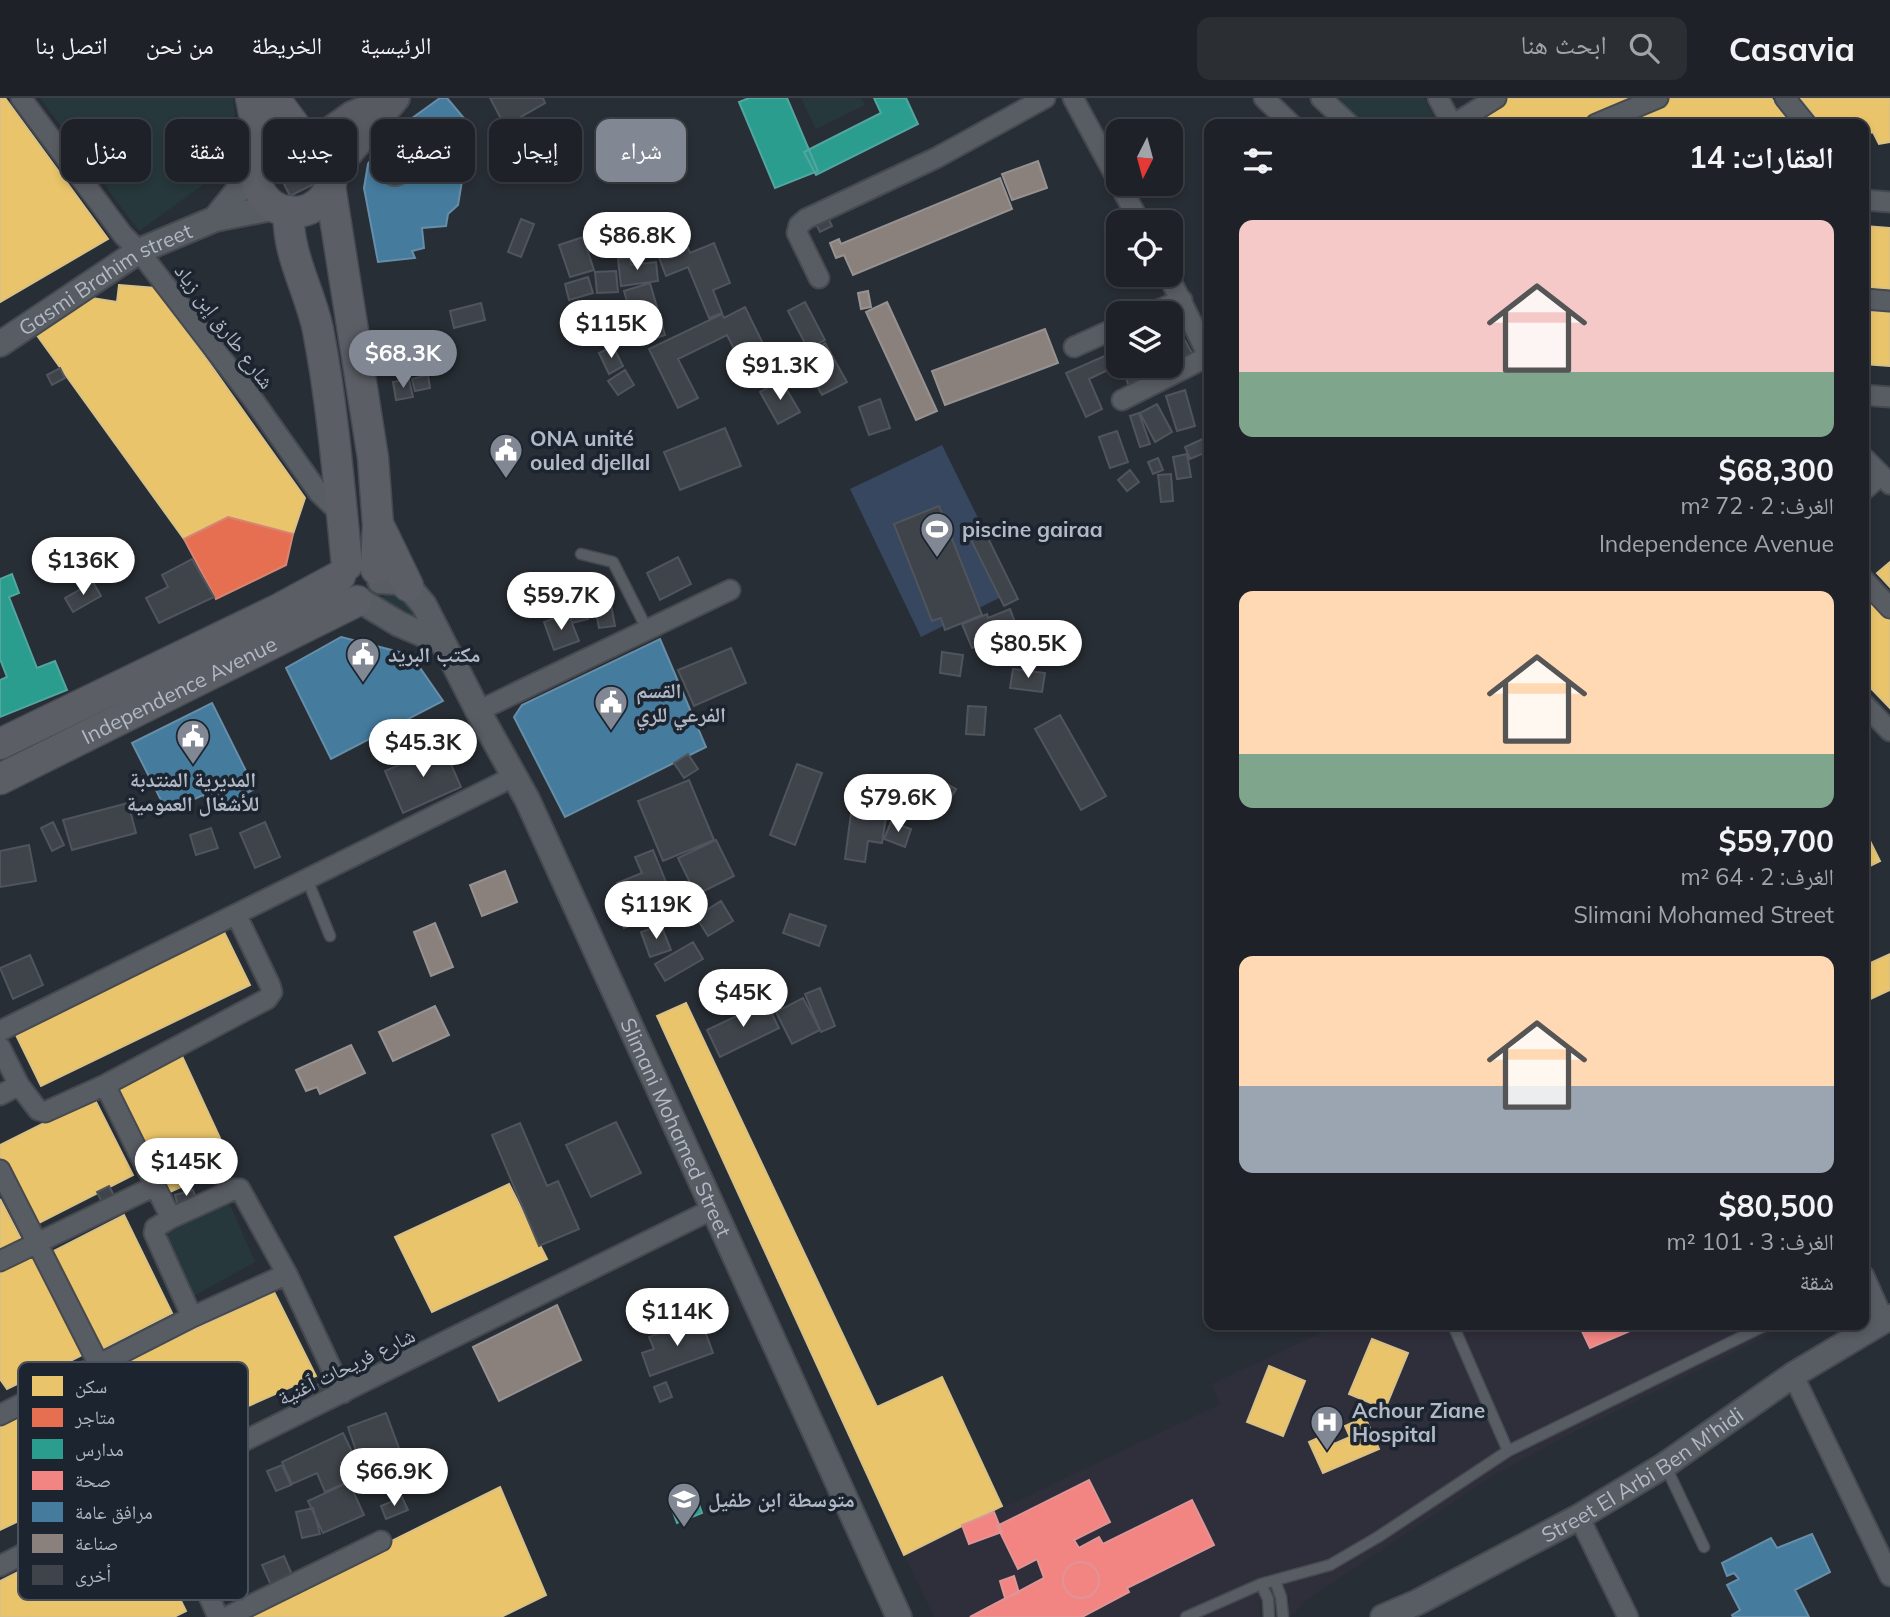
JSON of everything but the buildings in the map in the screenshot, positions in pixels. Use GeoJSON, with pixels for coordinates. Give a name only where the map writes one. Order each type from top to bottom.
{"type":"FeatureCollection","features":[{"type":"Feature","properties":{"kind":"main road"},"geometry":{"type":"LineString","coordinates":[[251,98],[259,160],[256,179],[267,200],[283,209],[309,208],[318,203],[332,189],[394,98]]}},
{"type":"Feature","properties":{"kind":"main road"},"geometry":{"type":"LineString","coordinates":[[274,98],[292,119]]}},
{"type":"Feature","properties":{"kind":"main road"},"geometry":{"type":"LineString","coordinates":[[345,119],[394,98]]}},
{"type":"Feature","properties":{"kind":"main road"},"geometry":{"type":"LineString","coordinates":[[259,160],[263,156]]}},
{"type":"Feature","properties":{"kind":"main road"},"geometry":{"type":"LineString","coordinates":[[331,182],[373,458],[378,525],[367,583]]}},
{"type":"Feature","properties":{"kind":"main road"},"geometry":{"type":"LineString","coordinates":[[283,209],[315,315],[328,386],[342,514],[367,583]]}},
{"type":"Feature","properties":{"kind":"main road"},"geometry":{"type":"LineString","coordinates":[[281,608],[295,596],[319,566],[342,514]]}},
{"type":"Feature","properties":{"kind":"main road","name":"Independence Avenue"},"geometry":{"type":"LineString","coordinates":[[0,744],[281,608],[367,583]]}},
{"type":"Feature","properties":{"kind":"main road","name":"Independence Avenue"},"geometry":{"type":"LineString","coordinates":[[0,779],[367,583]]}},
{"type":"Feature","properties":{"kind":"street","name":"شارع طارق إبن زياد"},"geometry":{"type":"LineString","coordinates":[[21,98],[122,235],[139,251],[252,398],[319,493],[342,514]]}},
{"type":"Feature","properties":{"kind":"street"},"geometry":{"type":"LineString","coordinates":[[819,278],[797,233],[799,225],[806,219],[936,158],[1045,98]]}},
{"type":"Feature","properties":{"kind":"street"},"geometry":{"type":"LineString","coordinates":[[1073,98],[1106,159]]}},
{"type":"Feature","properties":{"kind":"street"},"geometry":{"type":"LineString","coordinates":[[1264,98],[1286,119]]}},
{"type":"Feature","properties":{"kind":"street"},"geometry":{"type":"LineString","coordinates":[[1321,98],[1344,119]]}},
{"type":"Feature","properties":{"kind":"street"},"geometry":{"type":"LineString","coordinates":[[1438,98],[1450,119]]}},
{"type":"Feature","properties":{"kind":"street"},"geometry":{"type":"LineString","coordinates":[[1461,119],[1496,98]]}},
{"type":"Feature","properties":{"kind":"street"},"geometry":{"type":"LineString","coordinates":[[1608,119],[1658,98]]}},
{"type":"Feature","properties":{"kind":"street"},"geometry":{"type":"LineString","coordinates":[[1785,98],[1802,119]]}},
{"type":"Feature","properties":{"kind":"street"},"geometry":{"type":"LineString","coordinates":[[215,219],[259,160]]}},
{"type":"Feature","properties":{"kind":"street"},"geometry":{"type":"LineString","coordinates":[[1869,200],[1890,202]]}},
{"type":"Feature","properties":{"kind":"street","name":"Gasmi Brahim street"},"geometry":{"type":"LineString","coordinates":[[0,345],[139,251],[215,219],[283,209]]}},
{"type":"Feature","properties":{"kind":"street"},"geometry":{"type":"LineString","coordinates":[[1175,287],[1204,346]]}},
{"type":"Feature","properties":{"kind":"street"},"geometry":{"type":"LineString","coordinates":[[1869,299],[1890,301]]}},
{"type":"Feature","properties":{"kind":"street"},"geometry":{"type":"LineString","coordinates":[[1074,347],[1106,332]]}},
{"type":"Feature","properties":{"kind":"street"},"geometry":{"type":"LineString","coordinates":[[1122,400],[1204,359]]}},
{"type":"Feature","properties":{"kind":"street"},"geometry":{"type":"LineString","coordinates":[[1869,395],[1890,397]]}},
{"type":"Feature","properties":{"kind":"street"},"geometry":{"type":"LineString","coordinates":[[1869,463],[1885,479],[1869,487]]}},
{"type":"Feature","properties":{"kind":"street"},"geometry":{"type":"LineString","coordinates":[[367,583],[399,624],[441,642]]}},
{"type":"Feature","properties":{"kind":"street","name":"Slimani Mohamed Street"},"geometry":{"type":"LineString","coordinates":[[367,583],[424,606],[515,776],[899,1617]]}},
{"type":"Feature","properties":{"kind":"street"},"geometry":{"type":"LineString","coordinates":[[1869,585],[1890,608]]}},
{"type":"Feature","properties":{"kind":"street"},"geometry":{"type":"LineString","coordinates":[[478,711],[730,590]]}},
{"type":"Feature","properties":{"kind":"street"},"geometry":{"type":"LineString","coordinates":[[1869,709],[1890,731]]}},
{"type":"Feature","properties":{"kind":"street"},"geometry":{"type":"LineString","coordinates":[[0,1031],[515,776]]}},
{"type":"Feature","properties":{"kind":"street"},"geometry":{"type":"LineString","coordinates":[[0,1047],[19,1085],[37,1111],[45,1112],[105,1085],[267,999],[271,992],[270,985],[236,914]]}},
{"type":"Feature","properties":{"kind":"street"},"geometry":{"type":"LineString","coordinates":[[0,1095],[19,1085]]}},
{"type":"Feature","properties":{"kind":"street"},"geometry":{"type":"LineString","coordinates":[[105,1085],[171,1217]]}},
{"type":"Feature","properties":{"kind":"street"},"geometry":{"type":"LineString","coordinates":[[0,1170],[97,1362]]}},
{"type":"Feature","properties":{"kind":"street"},"geometry":{"type":"LineString","coordinates":[[0,1261],[155,1186]]}},
{"type":"Feature","properties":{"kind":"street"},"geometry":{"type":"LineString","coordinates":[[192,1317],[154,1233],[155,1228],[171,1217],[240,1189],[287,1274],[343,1393]]}},
{"type":"Feature","properties":{"kind":"street","name":"شارع فريحات ٱغنية"},"geometry":{"type":"LineString","coordinates":[[248,1439],[713,1209]]}},
{"type":"Feature","properties":{"kind":"street"},"geometry":{"type":"LineString","coordinates":[[107,1362],[192,1317],[287,1274]]}},
{"type":"Feature","properties":{"kind":"street"},"geometry":{"type":"LineString","coordinates":[[1869,1285],[1887,1319]]}},
{"type":"Feature","properties":{"kind":"street","name":"Street El Arbi Ben M'hidi"},"geometry":{"type":"LineString","coordinates":[[1869,1330],[1887,1319]]}},
{"type":"Feature","properties":{"kind":"street","name":"Street El Arbi Ben M'hidi"},"geometry":{"type":"LineString","coordinates":[[1383,1617],[1421,1610],[1579,1517],[1665,1465],[1793,1375],[1869,1330]]}},
{"type":"Feature","properties":{"kind":"street"},"geometry":{"type":"LineString","coordinates":[[1793,1375],[1890,1576]]}},
{"type":"Feature","properties":{"kind":"street"},"geometry":{"type":"LineString","coordinates":[[0,1415],[18,1406]]}},
{"type":"Feature","properties":{"kind":"street"},"geometry":{"type":"LineString","coordinates":[[1579,1517],[1628,1617]]}},
{"type":"Feature","properties":{"kind":"street"},"geometry":{"type":"LineString","coordinates":[[227,1617],[381,1541]]}},
{"type":"Feature","properties":{"kind":"street","name":"شارع فريحات ٱغنية"},"geometry":{"type":"LineString","coordinates":[[0,1566],[18,1557]]}},
{"type":"Feature","properties":{"kind":"street"},"geometry":{"type":"LineString","coordinates":[[211,1600],[218,1617]]}},
{"type":"Feature","properties":{"kind":"lane"},"geometry":{"type":"LineString","coordinates":[[581,554],[614,562],[648,629]]}},
{"type":"Feature","properties":{"kind":"lane"},"geometry":{"type":"LineString","coordinates":[[307,878],[330,936]]}},
{"type":"Feature","properties":{"kind":"lane"},"geometry":{"type":"LineString","coordinates":[[1456,1330],[1508,1451]]}},
{"type":"Feature","properties":{"kind":"lane"},"geometry":{"type":"LineString","coordinates":[[1186,1617],[1261,1584],[1330,1565],[1378,1537],[1508,1451],[1756,1330]]}},
{"type":"Feature","properties":{"kind":"lane"},"geometry":{"type":"LineString","coordinates":[[1665,1465],[1704,1547]]}},
{"type":"Feature","properties":{"kind":"lane"},"geometry":{"type":"LineString","coordinates":[[1275,1581],[1283,1617]]}},
{"type":"Feature","properties":{"kind":"lane"},"geometry":{"type":"LineString","coordinates":[[1261,1584],[1268,1598],[1269,1617]]}},
{"type":"Feature","properties":{"kind":"shaded area"},"geometry":{"type":"Polygon","coordinates":[[[40,98],[233,98],[235,115],[234,119],[165,119],[165,182],[207,182],[139,231],[103,182],[151,182],[151,119],[61,119],[61,126],[40,98]]]}},
{"type":"Feature","properties":{"kind":"shaded area"},"geometry":{"type":"Polygon","coordinates":[[[801,98],[861,98],[865,105],[816,129],[801,98]]]}},
{"type":"Feature","properties":{"kind":"shaded area"},"geometry":{"type":"Polygon","coordinates":[[[1334,98],[1424,98],[1435,119],[1356,119],[1346,113],[1334,98]]]}},
{"type":"Feature","properties":{"kind":"shaded area"},"geometry":{"type":"Polygon","coordinates":[[[397,585],[424,623],[379,600],[397,585]]]}},
{"type":"Feature","properties":{"kind":"shaded area"},"geometry":{"type":"Polygon","coordinates":[[[227,1198],[255,1262],[190,1298],[162,1230],[227,1198]]]}},
{"type":"Feature","properties":{"kind":"shaded area","name":"Achour Ziane Hospital"},"geometry":{"type":"Polygon","coordinates":[[[1327,1330],[1778,1330],[1494,1475],[1305,1601],[1294,1614],[1287,1617],[1285,1615],[1290,1597],[1259,1601],[1261,1617],[934,1617],[904,1555],[1220,1404],[1211,1384],[1327,1330]]]}},
{"type":"Feature","properties":{"kind":"water","name":"piscine gairaa"},"geometry":{"type":"Polygon","coordinates":[[[942,445],[980,522],[973,525],[1007,594],[921,637],[850,489],[942,445]]]}},
{"type":"Feature","properties":{"kind":"place","name":"ONA unité ouled djellal"},"geometry":{"type":"Point","coordinates":[506,480]}},
{"type":"Feature","properties":{"kind":"place","name":"piscine gairaa"},"geometry":{"type":"Point","coordinates":[937,559]}},
{"type":"Feature","properties":{"kind":"place","name":"مكتب البريد"},"geometry":{"type":"Point","coordinates":[363,684]}},
{"type":"Feature","properties":{"kind":"place","name":"القسم الفرعي للري"},"geometry":{"type":"Point","coordinates":[611,732]}},
{"type":"Feature","properties":{"kind":"place","name":"المديرية المنتدبة للأشغال العمومية"},"geometry":{"type":"Point","coordinates":[193,766]}},
{"type":"Feature","properties":{"kind":"place","name":"Achour Ziane Hospital"},"geometry":{"type":"Point","coordinates":[1327,1452]}},
{"type":"Feature","properties":{"kind":"place","name":"متوسطة ابن طفيل"},"geometry":{"type":"Point","coordinates":[684,1529]}}]}
